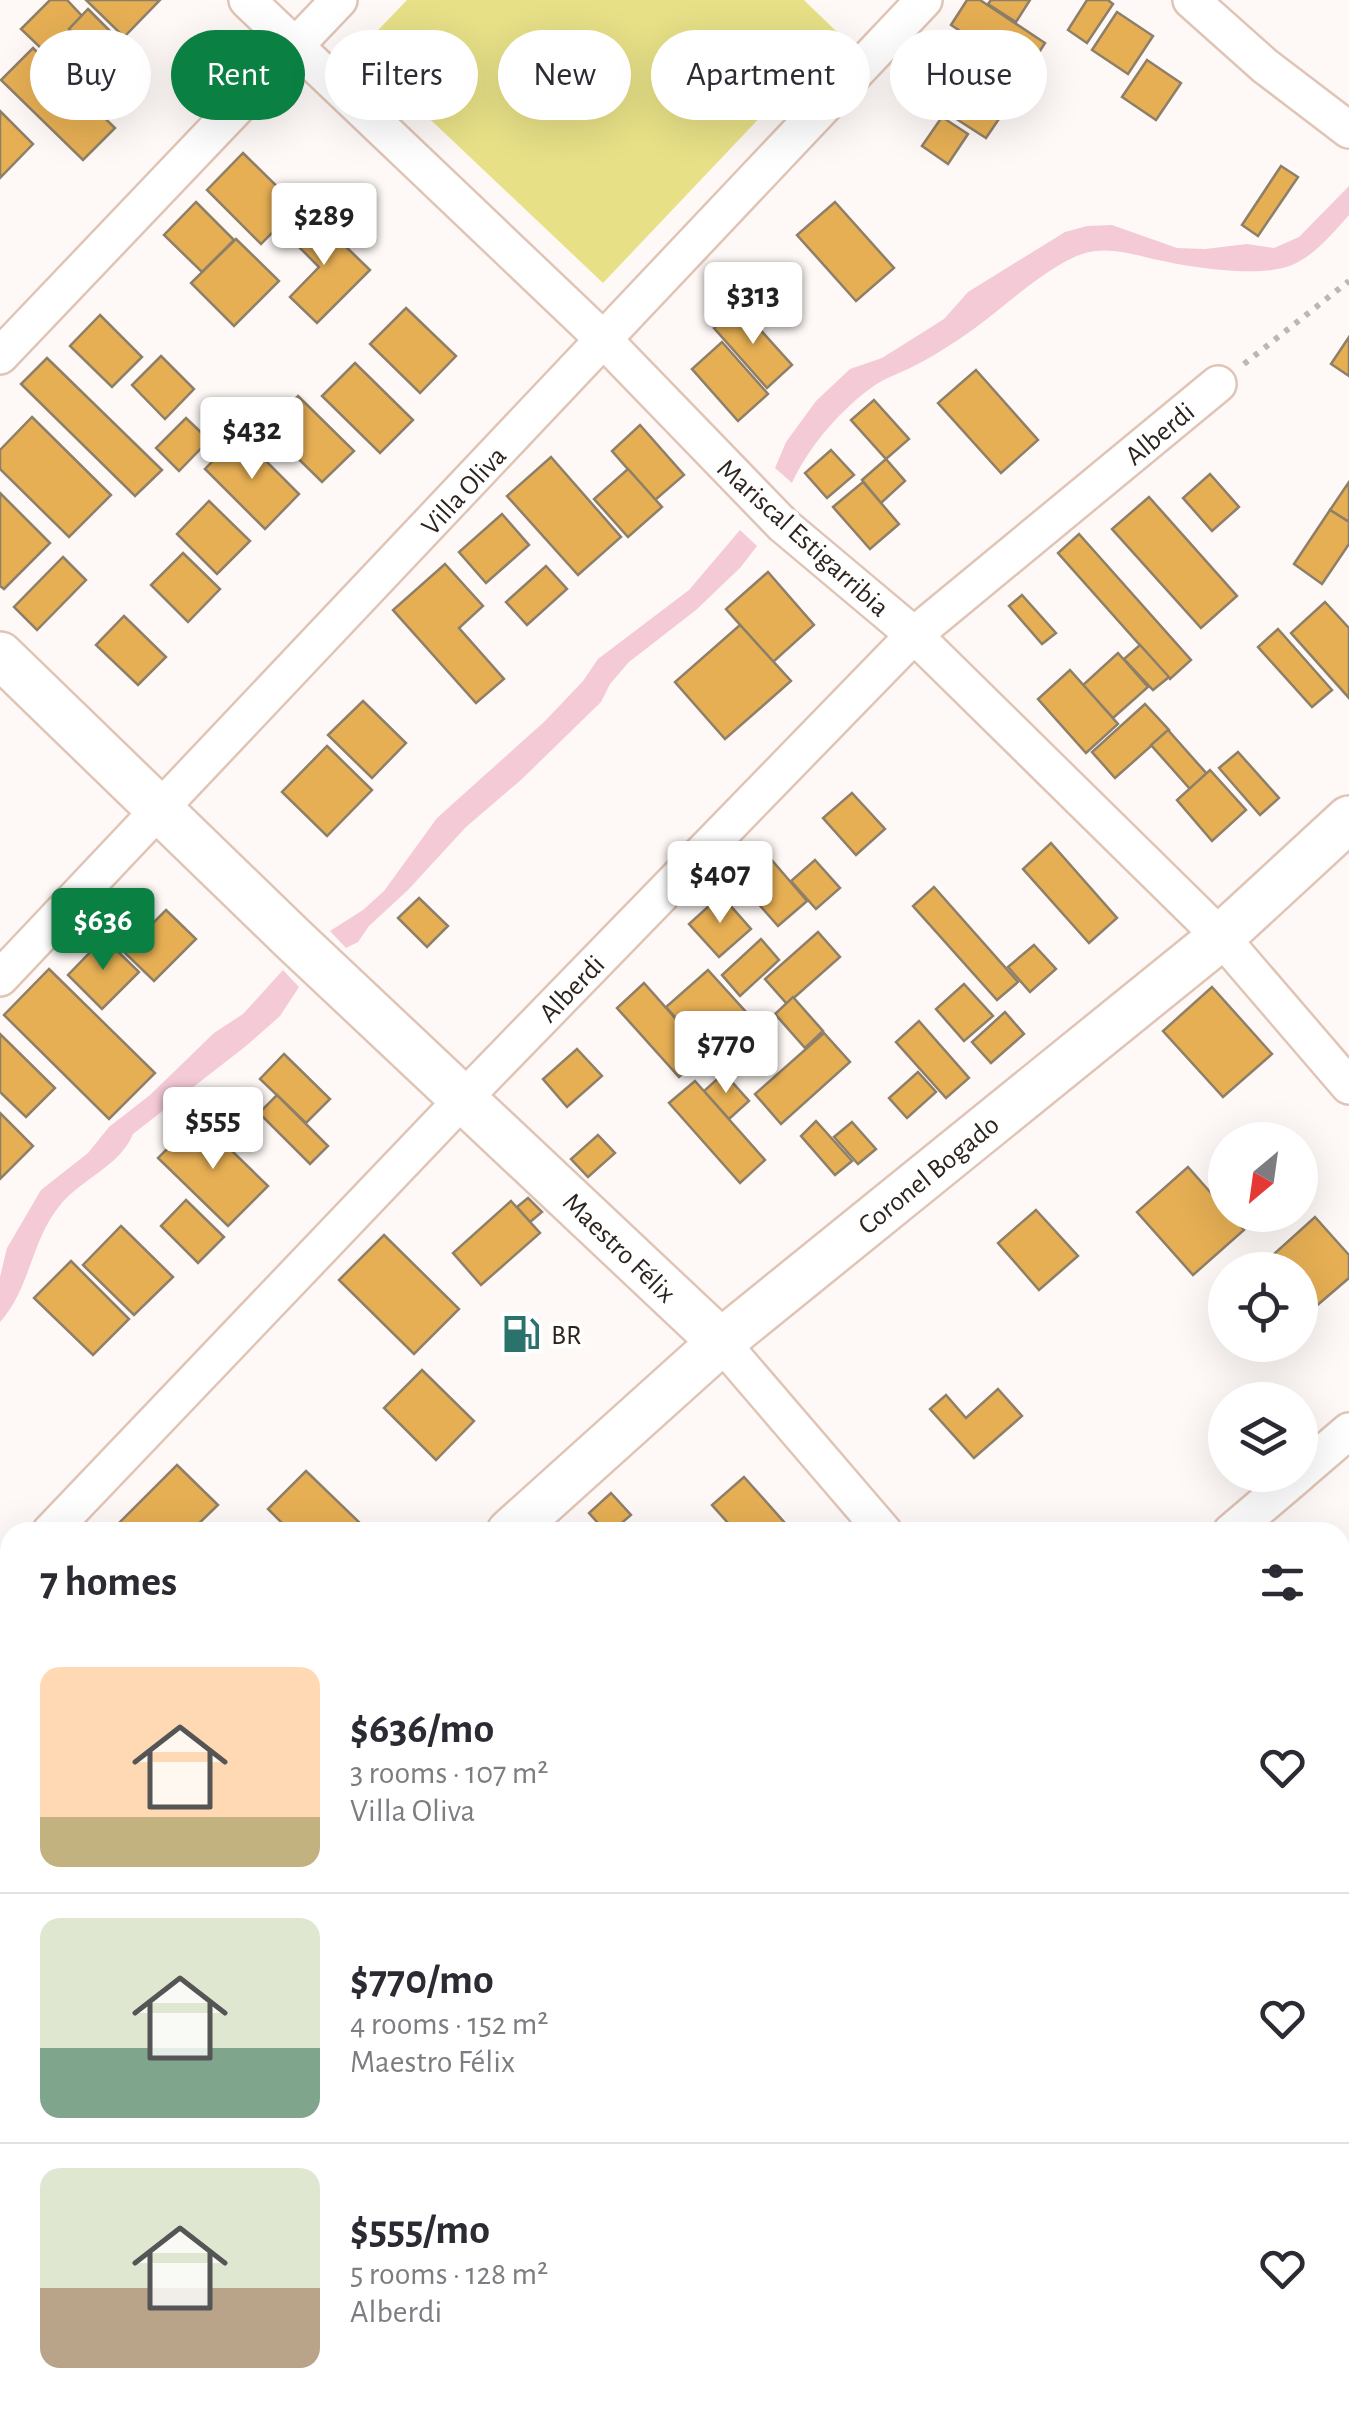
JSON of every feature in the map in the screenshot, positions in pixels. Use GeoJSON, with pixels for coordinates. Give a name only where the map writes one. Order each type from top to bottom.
{"type":"FeatureCollection","features":[{"type":"Feature","properties":{"kind":"street","name":"Mariscal Estigarribia"},"geometry":{"type":"LineString","coordinates":[[247,0],[280,30]]}},
{"type":"Feature","properties":{"kind":"street"},"geometry":{"type":"LineString","coordinates":[[305,35],[338,0]]}},
{"type":"Feature","properties":{"kind":"street","name":"Villa Oliva"},"geometry":{"type":"LineString","coordinates":[[0,978],[924,0]]}},
{"type":"Feature","properties":{"kind":"street"},"geometry":{"type":"LineString","coordinates":[[1190,0],[1265,66],[1349,130]]}},
{"type":"Feature","properties":{"kind":"street","name":"Mariscal Estigarribia"},"geometry":{"type":"LineString","coordinates":[[305,54],[604,340],[748,492],[914,635],[1220,938],[1349,1086]]}},
{"type":"Feature","properties":{"kind":"street"},"geometry":{"type":"LineString","coordinates":[[0,356],[225,120]]}},
{"type":"Feature","properties":{"kind":"street","name":"Alberdi"},"geometry":{"type":"LineString","coordinates":[[60,1522],[914,635],[1218,384]]}},
{"type":"Feature","properties":{"kind":"street"},"geometry":{"type":"LineString","coordinates":[[0,655],[161,811]]}},
{"type":"Feature","properties":{"kind":"street","name":"Maestro Félix"},"geometry":{"type":"LineString","coordinates":[[161,811],[720,1342],[875,1522]]}},
{"type":"Feature","properties":{"kind":"street","name":"Coronel Bogado"},"geometry":{"type":"LineString","coordinates":[[521,1522],[720,1342],[1220,938],[1349,820]]}},
{"type":"Feature","properties":{"kind":"street"},"geometry":{"type":"LineString","coordinates":[[1318,1458],[1349,1431]]}},
{"type":"Feature","properties":{"kind":"street"},"geometry":{"type":"LineString","coordinates":[[1243,1522],[1278,1492]]}},
{"type":"Feature","properties":{"kind":"path","name":"Alberdi"},"geometry":{"type":"LineString","coordinates":[[1218,384],[1349,281]]}},
{"type":"Feature","properties":{"kind":"shaded area"},"geometry":{"type":"Polygon","coordinates":[[[407,0],[804,0],[835,30],[651,30],[651,120],[757,120],[603,283],[431,120],[478,120],[478,30],[378,30],[407,0]]]}},
{"type":"Feature","properties":{"kind":"shaded area"},"geometry":{"type":"Polygon","coordinates":[[[1349,186],[1349,215],[1308,256],[1279,269],[1210,269],[1104,250],[1064,262],[949,346],[862,395],[817,442],[792,483],[775,468],[786,442],[816,401],[850,369],[882,358],[944,319],[968,292],[1065,232],[1112,225],[1177,248],[1247,244],[1274,248],[1299,237],[1349,186]]]}},
{"type":"Feature","properties":{"kind":"shaded area"},"geometry":{"type":"Polygon","coordinates":[[[740,530],[757,546],[740,568],[696,610],[629,662],[601,702],[466,827],[358,942],[346,948],[330,931],[384,891],[437,818],[545,721],[598,659],[689,590],[740,530]]]}},
{"type":"Feature","properties":{"kind":"shaded area"},"geometry":{"type":"Polygon","coordinates":[[[283,970],[299,987],[280,1016],[133,1134],[119,1155],[61,1204],[43,1232],[18,1294],[0,1322],[0,1277],[7,1248],[41,1190],[88,1153],[109,1127],[150,1095],[214,1033],[243,1014],[283,970]]]}},
{"type":"Feature","properties":{"kind":"building"},"geometry":{"type":"Polygon","coordinates":[[[50,0],[67,0],[83,17],[70,30],[30,30],[30,38],[21,29],[50,0]]]}},
{"type":"Feature","properties":{"kind":"building"},"geometry":{"type":"Polygon","coordinates":[[[86,0],[160,0],[131,30],[117,30],[86,0]]]}},
{"type":"Feature","properties":{"kind":"building"},"geometry":{"type":"Polygon","coordinates":[[[967,0],[980,0],[1025,30],[959,30],[951,25],[967,0]]]}},
{"type":"Feature","properties":{"kind":"building"},"geometry":{"type":"Polygon","coordinates":[[[991,0],[1030,0],[1016,22],[988,4],[991,0]]]}},
{"type":"Feature","properties":{"kind":"building"},"geometry":{"type":"Polygon","coordinates":[[[1087,0],[1108,0],[1113,4],[1087,43],[1068,30],[1087,0]]]}},
{"type":"Feature","properties":{"kind":"building"},"geometry":{"type":"Polygon","coordinates":[[[88,9],[109,30],[70,30],[88,9]]]}},
{"type":"Feature","properties":{"kind":"building"},"geometry":{"type":"Polygon","coordinates":[[[1117,12],[1153,36],[1128,74],[1092,50],[1117,12]]]}},
{"type":"Feature","properties":{"kind":"building"},"geometry":{"type":"Polygon","coordinates":[[[30,51],[30,108],[1,80],[30,51]]]}},
{"type":"Feature","properties":{"kind":"building"},"geometry":{"type":"Polygon","coordinates":[[[1147,60],[1181,83],[1156,120],[1122,97],[1147,60]]]}},
{"type":"Feature","properties":{"kind":"building"},"geometry":{"type":"Polygon","coordinates":[[[0,111],[33,144],[0,178],[0,111]]]}},
{"type":"Feature","properties":{"kind":"building"},"geometry":{"type":"Polygon","coordinates":[[[42,120],[107,120],[115,128],[83,160],[42,120]]]}},
{"type":"Feature","properties":{"kind":"building"},"geometry":{"type":"Polygon","coordinates":[[[940,120],[968,134],[948,164],[922,146],[940,120]]]}},
{"type":"Feature","properties":{"kind":"building"},"geometry":{"type":"Polygon","coordinates":[[[958,120],[998,120],[986,138],[958,120]]]}},
{"type":"Feature","properties":{"kind":"building"},"geometry":{"type":"Polygon","coordinates":[[[243,153],[298,207],[261,244],[207,190],[243,153]]]}},
{"type":"Feature","properties":{"kind":"building"},"geometry":{"type":"Polygon","coordinates":[[[1281,166],[1298,177],[1258,236],[1242,225],[1281,166]]]}},
{"type":"Feature","properties":{"kind":"building"},"geometry":{"type":"Polygon","coordinates":[[[196,202],[234,240],[202,272],[164,235],[196,202]]]}},
{"type":"Feature","properties":{"kind":"building"},"geometry":{"type":"Polygon","coordinates":[[[835,202],[894,268],[856,301],[797,235],[835,202]]]}},
{"type":"Feature","properties":{"kind":"building"},"geometry":{"type":"Polygon","coordinates":[[[309,211],[370,270],[317,323],[290,297],[319,267],[286,234],[309,211]]]}},
{"type":"Feature","properties":{"kind":"building"},"geometry":{"type":"Polygon","coordinates":[[[236,239],[279,281],[234,326],[191,283],[236,239]]]}},
{"type":"Feature","properties":{"kind":"building"},"geometry":{"type":"Polygon","coordinates":[[[739,306],[792,365],[767,388],[714,328],[739,306]]]}},
{"type":"Feature","properties":{"kind":"building"},"geometry":{"type":"Polygon","coordinates":[[[406,308],[456,356],[420,393],[370,344],[406,308]]]}},
{"type":"Feature","properties":{"kind":"building"},"geometry":{"type":"Polygon","coordinates":[[[100,315],[142,357],[112,387],[70,346],[100,315]]]}},
{"type":"Feature","properties":{"kind":"building"},"geometry":{"type":"Polygon","coordinates":[[[1349,337],[1349,376],[1331,364],[1349,337]]]}},
{"type":"Feature","properties":{"kind":"building"},"geometry":{"type":"Polygon","coordinates":[[[722,342],[768,394],[738,421],[692,369],[722,342]]]}},
{"type":"Feature","properties":{"kind":"building"},"geometry":{"type":"Polygon","coordinates":[[[161,356],[194,389],[165,419],[132,385],[161,356]]]}},
{"type":"Feature","properties":{"kind":"building"},"geometry":{"type":"Polygon","coordinates":[[[47,358],[162,470],[135,496],[21,384],[47,358]]]}},
{"type":"Feature","properties":{"kind":"building"},"geometry":{"type":"Polygon","coordinates":[[[355,363],[413,420],[380,453],[322,396],[355,363]]]}},
{"type":"Feature","properties":{"kind":"building"},"geometry":{"type":"Polygon","coordinates":[[[976,370],[1038,440],[1001,473],[938,403],[976,370]]]}},
{"type":"Feature","properties":{"kind":"building"},"geometry":{"type":"Polygon","coordinates":[[[298,396],[354,451],[322,482],[267,428],[298,396]]]}},
{"type":"Feature","properties":{"kind":"building"},"geometry":{"type":"Polygon","coordinates":[[[874,400],[909,439],[886,459],[851,420],[874,400]]]}},
{"type":"Feature","properties":{"kind":"building"},"geometry":{"type":"Polygon","coordinates":[[[32,417],[111,495],[69,537],[0,469],[0,450],[32,417]]]}},
{"type":"Feature","properties":{"kind":"building"},"geometry":{"type":"Polygon","coordinates":[[[186,418],[209,440],[179,471],[156,448],[186,418]]]}},
{"type":"Feature","properties":{"kind":"building"},"geometry":{"type":"Polygon","coordinates":[[[640,425],[684,475],[655,500],[612,451],[640,425]]]}},
{"type":"Feature","properties":{"kind":"building"},"geometry":{"type":"Polygon","coordinates":[[[239,434],[299,494],[265,529],[205,469],[239,434]]]}},
{"type":"Feature","properties":{"kind":"building"},"geometry":{"type":"Polygon","coordinates":[[[831,450],[854,475],[827,498],[805,473],[831,450]]]}},
{"type":"Feature","properties":{"kind":"building"},"geometry":{"type":"Polygon","coordinates":[[[551,457],[621,537],[578,575],[507,496],[551,457]]]}},
{"type":"Feature","properties":{"kind":"building"},"geometry":{"type":"Polygon","coordinates":[[[886,459],[905,481],[881,503],[862,480],[886,459]]]}},
{"type":"Feature","properties":{"kind":"building"},"geometry":{"type":"Polygon","coordinates":[[[628,469],[662,507],[628,537],[594,499],[628,469]]]}},
{"type":"Feature","properties":{"kind":"building"},"geometry":{"type":"Polygon","coordinates":[[[1210,474],[1239,507],[1212,531],[1183,498],[1210,474]]]}},
{"type":"Feature","properties":{"kind":"building"},"geometry":{"type":"Polygon","coordinates":[[[863,482],[899,524],[870,549],[833,507],[863,482]]]}},
{"type":"Feature","properties":{"kind":"building"},"geometry":{"type":"Polygon","coordinates":[[[1349,482],[1349,522],[1330,510],[1349,482]]]}},
{"type":"Feature","properties":{"kind":"building"},"geometry":{"type":"Polygon","coordinates":[[[0,493],[50,543],[4,589],[0,586],[0,493]]]}},
{"type":"Feature","properties":{"kind":"building"},"geometry":{"type":"Polygon","coordinates":[[[1149,497],[1237,596],[1201,628],[1112,529],[1149,497]]]}},
{"type":"Feature","properties":{"kind":"building"},"geometry":{"type":"Polygon","coordinates":[[[209,501],[250,541],[217,574],[177,534],[209,501]]]}},
{"type":"Feature","properties":{"kind":"building"},"geometry":{"type":"Polygon","coordinates":[[[1330,510],[1349,522],[1349,544],[1322,584],[1294,564],[1330,510]]]}},
{"type":"Feature","properties":{"kind":"building"},"geometry":{"type":"Polygon","coordinates":[[[502,514],[529,545],[486,583],[459,552],[502,514]]]}},
{"type":"Feature","properties":{"kind":"building"},"geometry":{"type":"Polygon","coordinates":[[[1079,534],[1191,660],[1170,679],[1058,553],[1079,534]]]}},
{"type":"Feature","properties":{"kind":"building"},"geometry":{"type":"Polygon","coordinates":[[[183,553],[220,589],[188,622],[151,585],[183,553]]]}},
{"type":"Feature","properties":{"kind":"building"},"geometry":{"type":"Polygon","coordinates":[[[63,557],[86,580],[37,630],[14,607],[63,557]]]}},
{"type":"Feature","properties":{"kind":"building"},"geometry":{"type":"Polygon","coordinates":[[[445,564],[483,606],[459,628],[504,679],[476,703],[393,610],[445,564]]]}},
{"type":"Feature","properties":{"kind":"building"},"geometry":{"type":"Polygon","coordinates":[[[546,566],[567,589],[527,625],[506,602],[546,566]]]}},
{"type":"Feature","properties":{"kind":"building"},"geometry":{"type":"Polygon","coordinates":[[[768,572],[814,625],[773,662],[726,609],[768,572]]]}},
{"type":"Feature","properties":{"kind":"building"},"geometry":{"type":"Polygon","coordinates":[[[1022,595],[1056,633],[1042,644],[1009,606],[1022,595]]]}},
{"type":"Feature","properties":{"kind":"building"},"geometry":{"type":"Polygon","coordinates":[[[1325,602],[1349,628],[1349,698],[1291,633],[1325,602]]]}},
{"type":"Feature","properties":{"kind":"building"},"geometry":{"type":"Polygon","coordinates":[[[124,616],[166,657],[138,685],[96,645],[124,616]]]}},
{"type":"Feature","properties":{"kind":"building"},"geometry":{"type":"Polygon","coordinates":[[[740,625],[791,681],[725,739],[675,682],[740,625]]]}},
{"type":"Feature","properties":{"kind":"building"},"geometry":{"type":"Polygon","coordinates":[[[1278,629],[1332,690],[1312,707],[1258,647],[1278,629]]]}},
{"type":"Feature","properties":{"kind":"building"},"geometry":{"type":"Polygon","coordinates":[[[1140,645],[1169,677],[1153,690],[1124,659],[1140,645]]]}},
{"type":"Feature","properties":{"kind":"building"},"geometry":{"type":"Polygon","coordinates":[[[1118,653],[1148,687],[1113,718],[1083,685],[1118,653]]]}},
{"type":"Feature","properties":{"kind":"building"},"geometry":{"type":"Polygon","coordinates":[[[1070,670],[1118,724],[1086,753],[1038,699],[1070,670]]]}},
{"type":"Feature","properties":{"kind":"building"},"geometry":{"type":"Polygon","coordinates":[[[363,701],[406,743],[372,778],[328,735],[363,701]]]}},
{"type":"Feature","properties":{"kind":"building"},"geometry":{"type":"Polygon","coordinates":[[[1145,704],[1169,730],[1115,778],[1092,752],[1145,704]]]}},
{"type":"Feature","properties":{"kind":"building"},"geometry":{"type":"Polygon","coordinates":[[[1168,730],[1207,774],[1190,789],[1151,745],[1168,730]]]}},
{"type":"Feature","properties":{"kind":"building"},"geometry":{"type":"Polygon","coordinates":[[[327,746],[372,790],[327,836],[282,792],[327,746]]]}},
{"type":"Feature","properties":{"kind":"building"},"geometry":{"type":"Polygon","coordinates":[[[1238,752],[1279,798],[1260,815],[1219,768],[1238,752]]]}},
{"type":"Feature","properties":{"kind":"building"},"geometry":{"type":"Polygon","coordinates":[[[1210,770],[1246,810],[1212,841],[1177,800],[1210,770]]]}},
{"type":"Feature","properties":{"kind":"building"},"geometry":{"type":"Polygon","coordinates":[[[852,793],[885,829],[856,855],[823,818],[852,793]]]}},
{"type":"Feature","properties":{"kind":"building"},"geometry":{"type":"Polygon","coordinates":[[[1051,843],[1117,918],[1089,943],[1023,869],[1051,843]]]}},
{"type":"Feature","properties":{"kind":"building"},"geometry":{"type":"Polygon","coordinates":[[[770,858],[807,901],[778,926],[741,884],[770,858]]]}},
{"type":"Feature","properties":{"kind":"building"},"geometry":{"type":"Polygon","coordinates":[[[815,860],[840,888],[816,909],[791,881],[815,860]]]}},
{"type":"Feature","properties":{"kind":"building"},"geometry":{"type":"Polygon","coordinates":[[[934,887],[1018,982],[997,1000],[913,906],[934,887]]]}},
{"type":"Feature","properties":{"kind":"building"},"geometry":{"type":"Polygon","coordinates":[[[721,895],[751,929],[719,957],[689,924],[721,895]]]}},
{"type":"Feature","properties":{"kind":"building"},"geometry":{"type":"Polygon","coordinates":[[[419,898],[448,926],[427,947],[398,918],[419,898]]]}},
{"type":"Feature","properties":{"kind":"building"},"geometry":{"type":"Polygon","coordinates":[[[166,910],[196,939],[154,981],[124,952],[166,910]]]}},
{"type":"Feature","properties":{"kind":"building"},"geometry":{"type":"Polygon","coordinates":[[[818,932],[840,957],[787,1004],[765,979],[818,932]]]}},
{"type":"Feature","properties":{"kind":"building"},"geometry":{"type":"Polygon","coordinates":[[[104,938],[139,972],[102,1009],[68,975],[104,938]]]}},
{"type":"Feature","properties":{"kind":"building"},"geometry":{"type":"Polygon","coordinates":[[[761,939],[779,960],[740,996],[722,975],[761,939]]]}},
{"type":"Feature","properties":{"kind":"building"},"geometry":{"type":"Polygon","coordinates":[[[1034,945],[1056,969],[1030,992],[1008,967],[1034,945]]]}},
{"type":"Feature","properties":{"kind":"building"},"geometry":{"type":"Polygon","coordinates":[[[49,969],[155,1073],[109,1119],[4,1015],[49,969]]]}},
{"type":"Feature","properties":{"kind":"building"},"geometry":{"type":"Polygon","coordinates":[[[708,970],[757,1024],[714,1061],[666,1007],[708,970]]]}},
{"type":"Feature","properties":{"kind":"building"},"geometry":{"type":"Polygon","coordinates":[[[644,983],[706,1053],[679,1077],[617,1008],[644,983]]]}},
{"type":"Feature","properties":{"kind":"building"},"geometry":{"type":"Polygon","coordinates":[[[964,984],[993,1016],[964,1041],[936,1009],[964,984]]]}},
{"type":"Feature","properties":{"kind":"building"},"geometry":{"type":"Polygon","coordinates":[[[1212,987],[1272,1054],[1223,1097],[1163,1031],[1212,987]]]}},
{"type":"Feature","properties":{"kind":"building"},"geometry":{"type":"Polygon","coordinates":[[[793,997],[823,1031],[805,1048],[775,1014],[793,997]]]}},
{"type":"Feature","properties":{"kind":"building"},"geometry":{"type":"Polygon","coordinates":[[[1005,1012],[1024,1034],[991,1063],[972,1042],[1005,1012]]]}},
{"type":"Feature","properties":{"kind":"building"},"geometry":{"type":"Polygon","coordinates":[[[919,1021],[969,1078],[946,1098],[896,1042],[919,1021]]]}},
{"type":"Feature","properties":{"kind":"building"},"geometry":{"type":"Polygon","coordinates":[[[824,1033],[850,1062],[781,1124],[755,1094],[824,1033]]]}},
{"type":"Feature","properties":{"kind":"building"},"geometry":{"type":"Polygon","coordinates":[[[0,1034],[55,1088],[26,1117],[0,1092],[0,1034]]]}},
{"type":"Feature","properties":{"kind":"building"},"geometry":{"type":"Polygon","coordinates":[[[577,1049],[602,1076],[567,1107],[543,1079],[577,1049]]]}},
{"type":"Feature","properties":{"kind":"building"},"geometry":{"type":"Polygon","coordinates":[[[284,1054],[330,1099],[306,1123],[260,1079],[284,1054]]]}},
{"type":"Feature","properties":{"kind":"building"},"geometry":{"type":"Polygon","coordinates":[[[918,1072],[936,1092],[907,1118],[889,1098],[918,1072]]]}},
{"type":"Feature","properties":{"kind":"building"},"geometry":{"type":"Polygon","coordinates":[[[724,1073],[749,1101],[729,1119],[704,1091],[724,1073]]]}},
{"type":"Feature","properties":{"kind":"building"},"geometry":{"type":"Polygon","coordinates":[[[695,1081],[765,1160],[740,1183],[669,1103],[695,1081]]]}},
{"type":"Feature","properties":{"kind":"building"},"geometry":{"type":"Polygon","coordinates":[[[277,1095],[328,1146],[310,1164],[259,1113],[277,1095]]]}},
{"type":"Feature","properties":{"kind":"building"},"geometry":{"type":"Polygon","coordinates":[[[0,1113],[33,1146],[0,1179],[0,1113]]]}},
{"type":"Feature","properties":{"kind":"building"},"geometry":{"type":"Polygon","coordinates":[[[198,1118],[268,1186],[228,1226],[158,1158],[198,1118]]]}},
{"type":"Feature","properties":{"kind":"building"},"geometry":{"type":"Polygon","coordinates":[[[816,1121],[852,1161],[835,1175],[801,1136],[816,1121]]]}},
{"type":"Feature","properties":{"kind":"building"},"geometry":{"type":"Polygon","coordinates":[[[852,1122],[876,1149],[858,1164],[834,1137],[852,1122]]]}},
{"type":"Feature","properties":{"kind":"building"},"geometry":{"type":"Polygon","coordinates":[[[598,1135],[615,1153],[588,1177],[571,1159],[598,1135]]]}},
{"type":"Feature","properties":{"kind":"building"},"geometry":{"type":"Polygon","coordinates":[[[1188,1167],[1208,1190],[1208,1232],[1242,1232],[1219,1252],[1208,1252],[1208,1262],[1193,1275],[1137,1212],[1188,1167]]]}},
{"type":"Feature","properties":{"kind":"building"},"geometry":{"type":"Polygon","coordinates":[[[528,1198],[542,1212],[530,1222],[517,1207],[528,1198]]]}},
{"type":"Feature","properties":{"kind":"building"},"geometry":{"type":"Polygon","coordinates":[[[186,1200],[224,1237],[198,1263],[161,1226],[186,1200]]]}},
{"type":"Feature","properties":{"kind":"building"},"geometry":{"type":"Polygon","coordinates":[[[511,1201],[540,1233],[481,1285],[453,1253],[511,1201]]]}},
{"type":"Feature","properties":{"kind":"building"},"geometry":{"type":"Polygon","coordinates":[[[1036,1210],[1078,1256],[1039,1290],[998,1243],[1036,1210]]]}},
{"type":"Feature","properties":{"kind":"building"},"geometry":{"type":"Polygon","coordinates":[[[1318,1220],[1349,1255],[1349,1278],[1318,1305],[1318,1252],[1276,1252],[1298,1232],[1318,1232],[1318,1220]]]}},
{"type":"Feature","properties":{"kind":"building"},"geometry":{"type":"Polygon","coordinates":[[[121,1226],[173,1277],[134,1315],[83,1265],[121,1226]]]}},
{"type":"Feature","properties":{"kind":"building"},"geometry":{"type":"Polygon","coordinates":[[[384,1235],[459,1309],[414,1354],[339,1280],[384,1235]]]}},
{"type":"Feature","properties":{"kind":"building"},"geometry":{"type":"Polygon","coordinates":[[[71,1261],[129,1319],[93,1355],[34,1298],[71,1261]]]}},
{"type":"Feature","properties":{"kind":"building"},"geometry":{"type":"Polygon","coordinates":[[[422,1370],[474,1421],[436,1460],[384,1408],[422,1370]]]}},
{"type":"Feature","properties":{"kind":"building"},"geometry":{"type":"Polygon","coordinates":[[[998,1389],[1022,1416],[974,1458],[930,1409],[946,1395],[966,1418],[998,1389]]]}},
{"type":"Feature","properties":{"kind":"building"},"geometry":{"type":"Polygon","coordinates":[[[177,1465],[218,1505],[200,1522],[120,1522],[177,1465]]]}},
{"type":"Feature","properties":{"kind":"building"},"geometry":{"type":"Polygon","coordinates":[[[306,1471],[359,1522],[281,1522],[268,1509],[306,1471]]]}},
{"type":"Feature","properties":{"kind":"building"},"geometry":{"type":"Polygon","coordinates":[[[744,1477],[784,1522],[727,1522],[712,1505],[744,1477]]]}},
{"type":"Feature","properties":{"kind":"building"},"geometry":{"type":"Polygon","coordinates":[[[611,1493],[631,1515],[623,1522],[597,1522],[589,1513],[611,1493]]]}},
{"type":"Feature","properties":{"kind":"place","name":"BR"},"geometry":{"type":"Point","coordinates":[521,1334]}}]}
